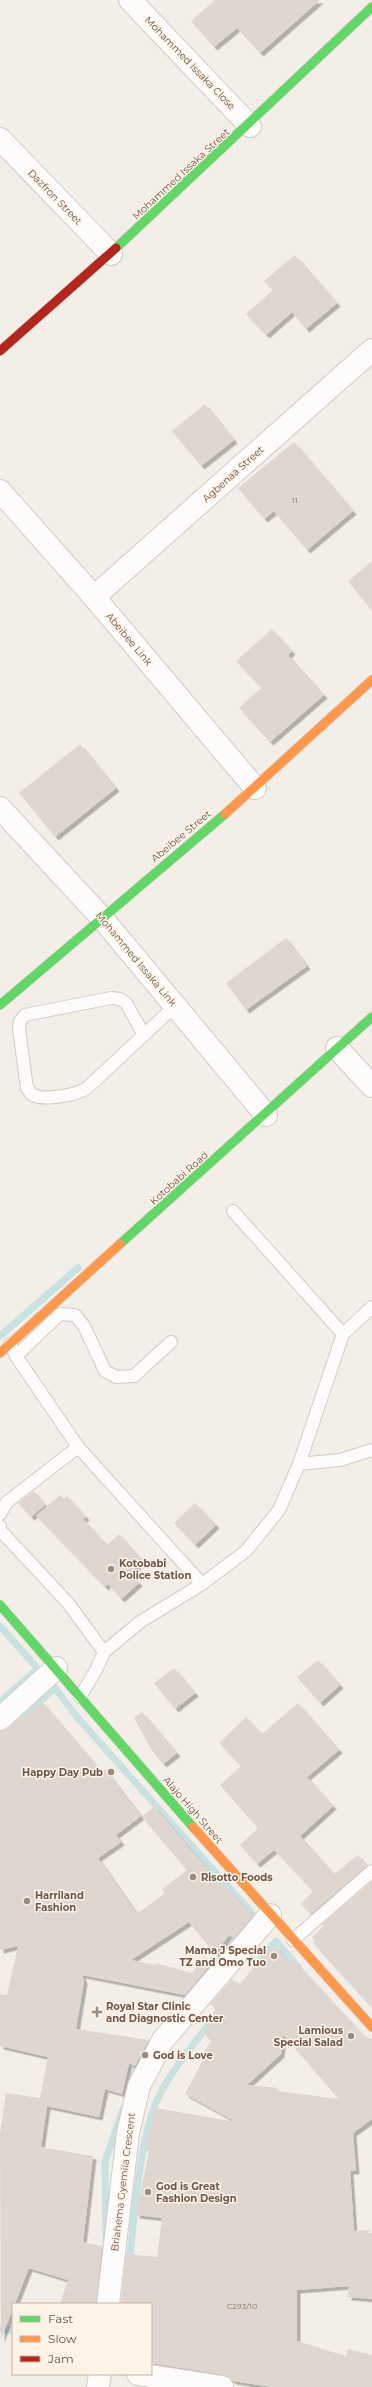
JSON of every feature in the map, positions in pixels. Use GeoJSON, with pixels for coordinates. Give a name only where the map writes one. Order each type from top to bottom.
{"type":"FeatureCollection","features":[{"type":"Feature","properties":{"kind":"street","name":"Mohammed Issaka Close"},"geometry":{"type":"LineString","coordinates":[[130,0],[250,126]]}},
{"type":"Feature","properties":{"kind":"street","name":"Mohammed Issaka Street"},"geometry":{"type":"LineString","coordinates":[[0,351],[111,254],[250,126],[372,7]]}},
{"type":"Feature","properties":{"kind":"street","name":"Dazfron Street"},"geometry":{"type":"LineString","coordinates":[[0,139],[111,254]]}},
{"type":"Feature","properties":{"kind":"street","name":"Agbenaa Street"},"geometry":{"type":"LineString","coordinates":[[94,597],[372,350]]}},
{"type":"Feature","properties":{"kind":"street","name":"Abeibee Link"},"geometry":{"type":"LineString","coordinates":[[0,491],[94,597],[255,788]]}},
{"type":"Feature","properties":{"kind":"street","name":"Abeibee Street"},"geometry":{"type":"LineString","coordinates":[[0,1005],[101,917],[255,788],[372,680]]}},
{"type":"Feature","properties":{"kind":"street","name":"Mohammed Issaka Link"},"geometry":{"type":"LineString","coordinates":[[0,808],[101,917],[266,1115]]}},
{"type":"Feature","properties":{"kind":"street","name":"Kotobabi Road"},"geometry":{"type":"LineString","coordinates":[[0,1354],[266,1115],[372,1017]]}},
{"type":"Feature","properties":{"kind":"street"},"geometry":{"type":"LineString","coordinates":[[337,1048],[372,1086]]}},
{"type":"Feature","properties":{"kind":"street","name":"Alajo High Street"},"geometry":{"type":"LineString","coordinates":[[0,1605],[270,1915],[372,2027]]}},
{"type":"Feature","properties":{"kind":"street"},"geometry":{"type":"LineString","coordinates":[[0,1719],[56,1668]]}},
{"type":"Feature","properties":{"kind":"street","name":"Briahema Gyemila Crescent"},"geometry":{"type":"LineString","coordinates":[[108,2303],[128,2133],[139,2086],[163,2040],[270,1915]]}},
{"type":"Feature","properties":{"kind":"street"},"geometry":{"type":"LineString","coordinates":[[98,2387],[100,2375]]}},
{"type":"Feature","properties":{"kind":"street"},"geometry":{"type":"LineString","coordinates":[[144,2375],[222,2387]]}},
{"type":"Feature","properties":{"kind":"lane"},"geometry":{"type":"LineString","coordinates":[[144,1035],[126,1003],[120,999],[111,998],[25,1015],[20,1021],[19,1029],[27,1088],[32,1095],[39,1097],[75,1095],[81,1092],[144,1035],[175,1006]]}},
{"type":"Feature","properties":{"kind":"lane"},"geometry":{"type":"LineString","coordinates":[[233,1211],[343,1334]]}},
{"type":"Feature","properties":{"kind":"lane"},"geometry":{"type":"LineString","coordinates":[[80,1696],[96,1670],[104,1652],[140,1622],[202,1584],[246,1551],[279,1510],[299,1464],[343,1334],[372,1307]]}},
{"type":"Feature","properties":{"kind":"lane"},"geometry":{"type":"LineString","coordinates":[[16,1356],[60,1314],[75,1316],[84,1326],[105,1371],[116,1377],[134,1376],[171,1342]]}},
{"type":"Feature","properties":{"kind":"lane"},"geometry":{"type":"LineString","coordinates":[[10,1344],[16,1356],[78,1447],[202,1584]]}},
{"type":"Feature","properties":{"kind":"lane"},"geometry":{"type":"LineString","coordinates":[[0,1514],[7,1502],[78,1447]]}},
{"type":"Feature","properties":{"kind":"lane"},"geometry":{"type":"LineString","coordinates":[[299,1464],[340,1460],[372,1450]]}},
{"type":"Feature","properties":{"kind":"lane"},"geometry":{"type":"LineString","coordinates":[[0,1526],[0,1530],[68,1603],[104,1652]]}},
{"type":"Feature","properties":{"kind":"lane"},"geometry":{"type":"LineString","coordinates":[[293,1940],[372,1871]]}},
{"type":"Feature","properties":{"kind":"path"},"geometry":{"type":"LineString","coordinates":[[86,1561],[94,1576]]}},
{"type":"Feature","properties":{"kind":"building"},"geometry":{"type":"Polygon","coordinates":[[[215,0],[320,0],[260,53],[237,28],[214,47],[191,21],[215,0]]]}},
{"type":"Feature","properties":{"kind":"building"},"geometry":{"type":"Polygon","coordinates":[[[295,255],[337,303],[306,329],[292,312],[266,335],[246,314],[273,290],[264,281],[295,255]]]}},
{"type":"Feature","properties":{"kind":"building"},"geometry":{"type":"Polygon","coordinates":[[[205,404],[234,440],[201,466],[172,431],[205,404]]]}},
{"type":"Feature","properties":{"kind":"building"},"geometry":{"type":"Polygon","coordinates":[[[294,442],[353,511],[307,550],[274,511],[264,519],[238,488],[294,442]]]}},
{"type":"Feature","properties":{"kind":"building"},"geometry":{"type":"Polygon","coordinates":[[[372,561],[372,611],[348,581],[372,561]]]}},
{"type":"Feature","properties":{"kind":"building"},"geometry":{"type":"Polygon","coordinates":[[[272,629],[292,651],[288,655],[324,695],[270,742],[239,708],[261,688],[236,661],[272,629]]]}},
{"type":"Feature","properties":{"kind":"building"},"geometry":{"type":"Polygon","coordinates":[[[80,744],[116,788],[55,837],[19,793],[80,744]]]}},
{"type":"Feature","properties":{"kind":"building"},"geometry":{"type":"Polygon","coordinates":[[[286,938],[307,966],[246,1010],[226,983],[286,938]]]}},
{"type":"Feature","properties":{"kind":"building"},"geometry":{"type":"Polygon","coordinates":[[[34,1491],[45,1505],[31,1517],[18,1503],[34,1491]]]}},
{"type":"Feature","properties":{"kind":"building"},"geometry":{"type":"Polygon","coordinates":[[[60,1495],[64,1499],[67,1496],[86,1517],[83,1519],[107,1545],[119,1534],[143,1561],[130,1573],[139,1583],[121,1599],[108,1584],[105,1587],[36,1516],[60,1495]]]}},
{"type":"Feature","properties":{"kind":"building"},"geometry":{"type":"Polygon","coordinates":[[[195,1503],[216,1525],[195,1545],[174,1523],[195,1503]]]}},
{"type":"Feature","properties":{"kind":"building"},"geometry":{"type":"Polygon","coordinates":[[[318,1660],[340,1685],[320,1703],[297,1677],[318,1660]]]}},
{"type":"Feature","properties":{"kind":"building"},"geometry":{"type":"Polygon","coordinates":[[[174,1668],[195,1693],[175,1709],[154,1683],[174,1668]]]}},
{"type":"Feature","properties":{"kind":"building"},"geometry":{"type":"Polygon","coordinates":[[[42,1702],[102,1772],[105,1769],[141,1816],[116,1835],[121,1842],[98,1858],[137,1914],[165,1893],[162,1889],[187,1870],[142,1817],[154,1806],[222,1886],[224,1885],[253,1916],[234,1938],[229,1935],[215,1954],[189,1922],[131,1960],[155,1965],[156,1963],[192,1973],[204,1957],[212,1963],[185,1995],[82,1975],[84,1981],[76,2029],[149,2040],[135,2066],[129,2063],[122,2094],[105,2089],[99,2117],[47,2106],[41,2147],[93,2156],[83,2242],[102,2246],[96,2303],[60,2303],[68,2280],[29,2268],[15,2303],[12,2303],[12,2311],[1,2339],[0,2134],[6,2093],[40,2098],[48,2057],[0,2046],[0,1994],[7,1995],[18,1946],[0,1950],[0,1731],[8,1728],[21,1717],[23,1718],[42,1702]]]}},
{"type":"Feature","properties":{"kind":"building"},"geometry":{"type":"Polygon","coordinates":[[[298,1703],[339,1750],[307,1777],[333,1806],[300,1836],[334,1874],[358,1855],[367,1866],[311,1914],[301,1904],[313,1891],[274,1850],[257,1864],[240,1845],[258,1828],[220,1785],[241,1766],[219,1743],[246,1717],[262,1734],[298,1703]]]}},
{"type":"Feature","properties":{"kind":"building"},"geometry":{"type":"Polygon","coordinates":[[[142,1712],[177,1753],[163,1764],[151,1749],[134,1718],[142,1712]]]}},
{"type":"Feature","properties":{"kind":"building"},"geometry":{"type":"Polygon","coordinates":[[[372,1881],[372,2008],[313,1943],[315,1941],[312,1937],[324,1926],[322,1924],[372,1881]]]}},
{"type":"Feature","properties":{"kind":"building"},"geometry":{"type":"Polygon","coordinates":[[[276,1947],[288,1963],[293,1959],[363,2035],[372,2039],[372,2119],[353,2133],[356,2171],[350,2171],[354,2231],[369,2230],[369,2233],[372,2233],[372,2299],[348,2297],[349,2286],[297,2290],[297,2341],[346,2356],[348,2349],[372,2355],[372,2387],[272,2387],[233,2381],[224,2375],[152,2363],[152,2303],[121,2303],[126,2254],[157,2257],[162,2218],[136,2215],[149,2151],[145,2150],[155,2108],[236,2122],[185,2094],[204,2058],[201,2056],[212,2040],[203,2033],[214,2019],[211,2017],[217,2009],[210,2004],[232,1979],[240,1984],[263,1956],[276,1947]],[[283,2035],[281,2054],[247,2085],[278,2088],[277,2091],[339,2099],[283,2035]]]}},
{"type":"Feature","properties":{"kind":"waterway"},"geometry":{"type":"LineString","coordinates":[[0,1336],[78,1268]]}},
{"type":"Feature","properties":{"kind":"waterway"},"geometry":{"type":"LineString","coordinates":[[0,1626],[55,1688],[77,1717],[242,1902],[258,1921],[256,1923]]}},
{"type":"Feature","properties":{"kind":"waterway"},"geometry":{"type":"LineString","coordinates":[[0,1702],[37,1669]]}},
{"type":"Feature","properties":{"kind":"waterway"},"geometry":{"type":"LineString","coordinates":[[0,1736],[55,1688]]}},
{"type":"Feature","properties":{"kind":"waterway"},"geometry":{"type":"LineString","coordinates":[[258,1962],[276,1941],[298,1967]]}},
{"type":"Feature","properties":{"kind":"waterway"},"geometry":{"type":"LineString","coordinates":[[129,2264],[139,2174],[148,2127],[154,2107],[168,2080],[219,2011]]}},
{"type":"Feature","properties":{"kind":"waterway"},"geometry":{"type":"LineString","coordinates":[[136,2071],[141,2056],[150,2043]]}},
{"type":"Feature","properties":{"kind":"waterway"},"geometry":{"type":"LineString","coordinates":[[106,2238],[105,2162],[123,2109]]}},
{"type":"Feature","properties":{"kind":"waterway"},"geometry":{"type":"LineString","coordinates":[[0,2328],[12,2331]]}},
{"type":"Feature","properties":{"kind":"traffic: fast"},"geometry":{"type":"LineString","coordinates":[[116,248],[372,7]]}},
{"type":"Feature","properties":{"kind":"traffic: fast"},"geometry":{"type":"LineString","coordinates":[[0,1005],[225,814]]}},
{"type":"Feature","properties":{"kind":"traffic: fast"},"geometry":{"type":"LineString","coordinates":[[120,1244],[372,1017]]}},
{"type":"Feature","properties":{"kind":"traffic: fast"},"geometry":{"type":"LineString","coordinates":[[0,1605],[193,1827]]}},
{"type":"Feature","properties":{"kind":"traffic: slow"},"geometry":{"type":"LineString","coordinates":[[225,814],[372,680]]}},
{"type":"Feature","properties":{"kind":"traffic: slow"},"geometry":{"type":"LineString","coordinates":[[0,1353],[120,1244]]}},
{"type":"Feature","properties":{"kind":"traffic: slow"},"geometry":{"type":"LineString","coordinates":[[193,1827],[372,2027]]}},
{"type":"Feature","properties":{"kind":"traffic: jam"},"geometry":{"type":"LineString","coordinates":[[0,351],[116,248]]}},
{"type":"Feature","properties":{"kind":"place","name":"Kotobabi Police Station"},"geometry":{"type":"Point","coordinates":[111,1569]}},
{"type":"Feature","properties":{"kind":"place","name":"Happy Day Pub"},"geometry":{"type":"Point","coordinates":[111,1772]}},
{"type":"Feature","properties":{"kind":"place","name":"Risotto Foods"},"geometry":{"type":"Point","coordinates":[193,1877]}},
{"type":"Feature","properties":{"kind":"place","name":"Harriland Fashion"},"geometry":{"type":"Point","coordinates":[27,1901]}},
{"type":"Feature","properties":{"kind":"place","name":"Mama J Special TZ and Omo Tuo"},"geometry":{"type":"Point","coordinates":[274,1956]}},
{"type":"Feature","properties":{"kind":"place","name":"Royal Star Clinic and Diagnostic Center"},"geometry":{"type":"Point","coordinates":[97,2012]}},
{"type":"Feature","properties":{"kind":"place","name":"Lamious Special Salad"},"geometry":{"type":"Point","coordinates":[351,2036]}},
{"type":"Feature","properties":{"kind":"place","name":"God is Love"},"geometry":{"type":"Point","coordinates":[145,2055]}},
{"type":"Feature","properties":{"kind":"place","name":"God is Great Fashion Design"},"geometry":{"type":"Point","coordinates":[148,2192]}}]}
